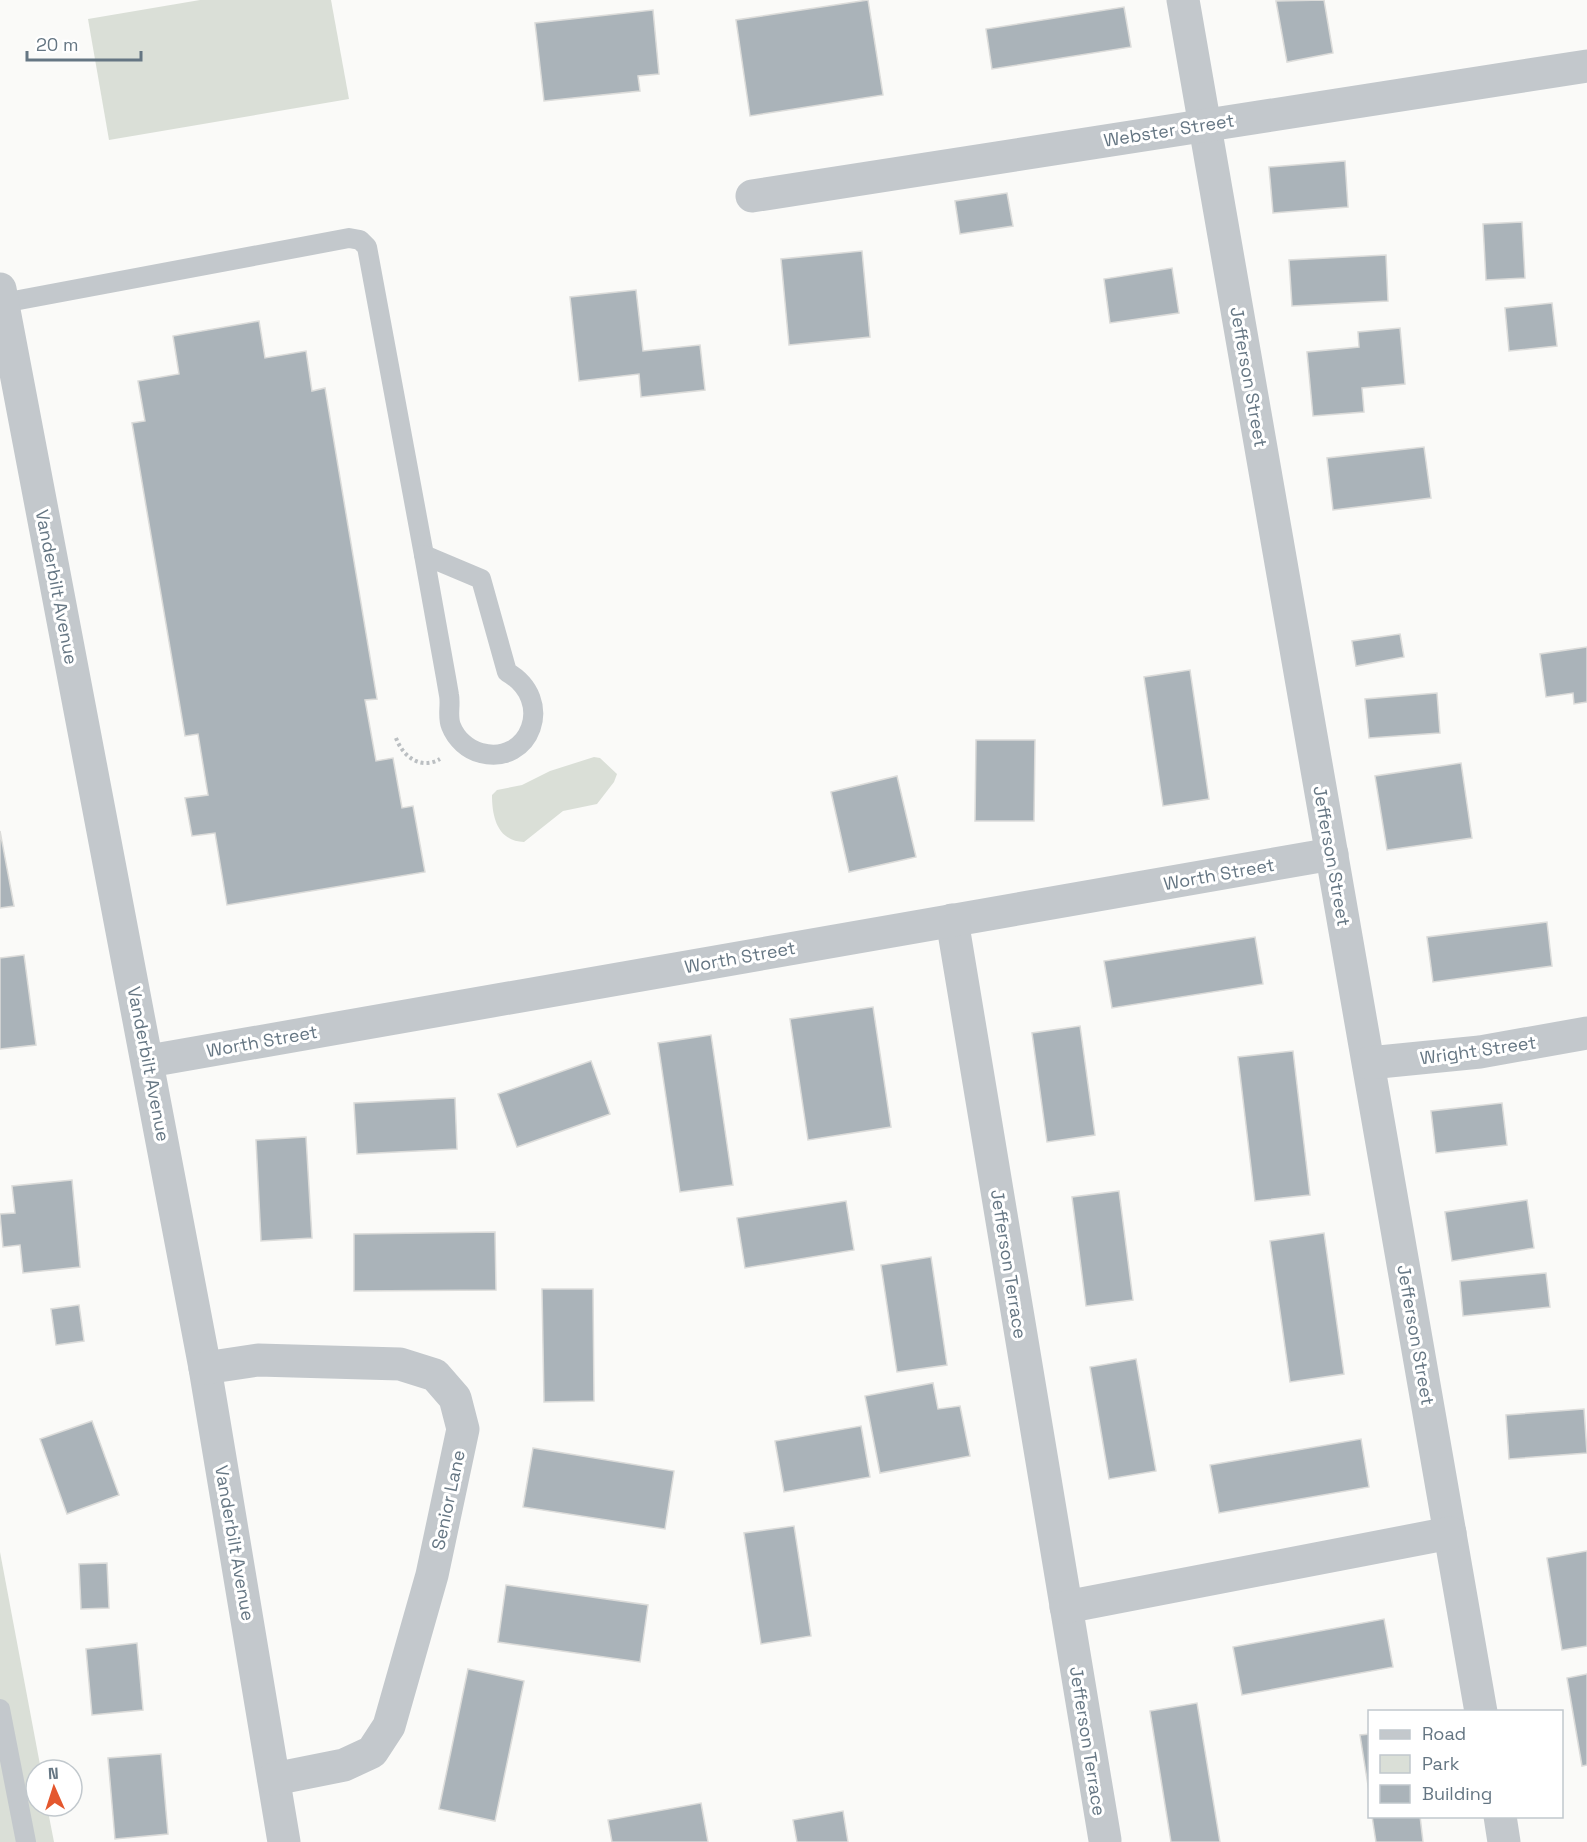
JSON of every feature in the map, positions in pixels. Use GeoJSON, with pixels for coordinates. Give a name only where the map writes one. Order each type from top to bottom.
{"type":"FeatureCollection","features":[{"type":"Feature","properties":{"kind":"street","name":"Jefferson Street"},"geometry":{"type":"LineString","coordinates":[[1184,0],[1481,1710]]}},
{"type":"Feature","properties":{"kind":"street","name":"Webster Street"},"geometry":{"type":"LineString","coordinates":[[752,196],[1587,66]]}},
{"type":"Feature","properties":{"kind":"street","name":"Vanderbilt Avenue"},"geometry":{"type":"LineString","coordinates":[[1,296],[149,1061],[205,1368],[284,1842]]}},
{"type":"Feature","properties":{"kind":"street","name":"Worth Street"},"geometry":{"type":"LineString","coordinates":[[149,1061],[1332,854]]}},
{"type":"Feature","properties":{"kind":"street","name":"Jefferson Terrace"},"geometry":{"type":"LineString","coordinates":[[952,920],[1105,1840]]}},
{"type":"Feature","properties":{"kind":"street","name":"Wright Street"},"geometry":{"type":"LineString","coordinates":[[1369,1064],[1480,1052],[1587,1033]]}},
{"type":"Feature","properties":{"kind":"street","name":"Senior Lane"},"geometry":{"type":"LineString","coordinates":[[205,1368],[258,1360],[400,1364],[435,1375],[455,1398],[464,1429],[432,1575],[389,1726],[372,1752],[362,1757],[344,1765],[274,1779]]}},
{"type":"Feature","properties":{"kind":"street"},"geometry":{"type":"LineString","coordinates":[[1066,1607],[1450,1533]]}},
{"type":"Feature","properties":{"kind":"street"},"geometry":{"type":"LineString","coordinates":[[1500,1818],[1504,1842]]}},
{"type":"Feature","properties":{"kind":"lane"},"geometry":{"type":"LineString","coordinates":[[1,296],[349,238],[360,240],[367,247],[450,699],[451,726],[458,739],[481,754],[510,751],[521,743],[530,731],[534,717],[533,704],[528,690],[519,679],[507,672],[484,586],[476,576],[424,555]]}},
{"type":"Feature","properties":{"kind":"lane"},"geometry":{"type":"LineString","coordinates":[[0,1709],[26,1842]]}},
{"type":"Feature","properties":{"kind":"path"},"geometry":{"type":"LineString","coordinates":[[396,738],[405,755],[415,761],[434,763],[443,757]]}},
{"type":"Feature","properties":{"kind":"green space"},"geometry":{"type":"Polygon","coordinates":[[[200,0],[331,0],[349,99],[109,140],[88,19],[200,0]]]}},
{"type":"Feature","properties":{"kind":"green space"},"geometry":{"type":"Polygon","coordinates":[[[594,757],[600,758],[617,774],[614,782],[597,804],[563,811],[524,842],[515,841],[502,833],[493,812],[492,795],[497,790],[522,785],[550,771],[594,757]]]}},
{"type":"Feature","properties":{"kind":"green space"},"geometry":{"type":"Polygon","coordinates":[[[0,1552],[39,1758],[24,1758],[24,1818],[49,1818],[54,1842],[0,1842],[0,1552]]]}},
{"type":"Feature","properties":{"kind":"building"},"geometry":{"type":"Polygon","coordinates":[[[868,0],[883,95],[750,116],[736,20],[868,0]]]}},
{"type":"Feature","properties":{"kind":"building"},"geometry":{"type":"Polygon","coordinates":[[[1324,0],[1333,53],[1287,62],[1276,1],[1324,0]]]}},
{"type":"Feature","properties":{"kind":"building"},"geometry":{"type":"Polygon","coordinates":[[[1124,7],[1131,47],[992,69],[986,29],[1124,7]]]}},
{"type":"Feature","properties":{"kind":"building"},"geometry":{"type":"Polygon","coordinates":[[[653,10],[659,74],[638,76],[640,91],[544,101],[535,23],[653,10]]]}},
{"type":"Feature","properties":{"kind":"building"},"geometry":{"type":"Polygon","coordinates":[[[1345,161],[1348,207],[1273,213],[1269,167],[1345,161]]]}},
{"type":"Feature","properties":{"kind":"building"},"geometry":{"type":"Polygon","coordinates":[[[1007,193],[1013,226],[960,234],[955,201],[1007,193]]]}},
{"type":"Feature","properties":{"kind":"building"},"geometry":{"type":"Polygon","coordinates":[[[1522,222],[1525,278],[1486,280],[1483,224],[1522,222]]]}},
{"type":"Feature","properties":{"kind":"building"},"geometry":{"type":"Polygon","coordinates":[[[862,251],[870,337],[789,345],[781,259],[862,251]]]}},
{"type":"Feature","properties":{"kind":"building"},"geometry":{"type":"Polygon","coordinates":[[[1386,255],[1388,301],[1292,306],[1289,260],[1386,255]]]}},
{"type":"Feature","properties":{"kind":"building"},"geometry":{"type":"Polygon","coordinates":[[[1172,268],[1179,313],[1110,323],[1104,279],[1172,268]]]}},
{"type":"Feature","properties":{"kind":"building"},"geometry":{"type":"Polygon","coordinates":[[[636,290],[643,351],[700,345],[705,390],[641,397],[639,374],[579,381],[570,297],[636,290]]]}},
{"type":"Feature","properties":{"kind":"building"},"geometry":{"type":"Polygon","coordinates":[[[1552,303],[1557,346],[1509,351],[1505,308],[1552,303]]]}},
{"type":"Feature","properties":{"kind":"building"},"geometry":{"type":"Polygon","coordinates":[[[259,321],[265,358],[306,351],[312,391],[325,388],[377,699],[365,700],[376,761],[393,758],[402,808],[413,806],[425,872],[227,905],[215,833],[192,836],[185,798],[208,795],[198,734],[185,736],[132,423],[145,421],[138,381],[179,374],[173,336],[259,321]]]}},
{"type":"Feature","properties":{"kind":"building"},"geometry":{"type":"Polygon","coordinates":[[[1400,328],[1405,384],[1362,388],[1364,412],[1313,416],[1307,352],[1359,347],[1358,332],[1400,328]]]}},
{"type":"Feature","properties":{"kind":"building"},"geometry":{"type":"Polygon","coordinates":[[[1424,447],[1431,498],[1333,510],[1327,458],[1424,447]]]}},
{"type":"Feature","properties":{"kind":"building"},"geometry":{"type":"Polygon","coordinates":[[[1400,634],[1404,657],[1356,666],[1352,641],[1400,634]]]}},
{"type":"Feature","properties":{"kind":"building"},"geometry":{"type":"Polygon","coordinates":[[[1587,647],[1587,702],[1574,704],[1573,693],[1546,697],[1540,654],[1587,647]]]}},
{"type":"Feature","properties":{"kind":"building"},"geometry":{"type":"Polygon","coordinates":[[[1190,670],[1209,799],[1163,806],[1144,677],[1190,670]]]}},
{"type":"Feature","properties":{"kind":"building"},"geometry":{"type":"Polygon","coordinates":[[[1437,693],[1440,733],[1369,738],[1365,699],[1437,693]]]}},
{"type":"Feature","properties":{"kind":"building"},"geometry":{"type":"Polygon","coordinates":[[[976,740],[1035,740],[1034,821],[975,821],[976,740]]]}},
{"type":"Feature","properties":{"kind":"building"},"geometry":{"type":"Polygon","coordinates":[[[1461,763],[1472,838],[1387,850],[1375,776],[1461,763]]]}},
{"type":"Feature","properties":{"kind":"building"},"geometry":{"type":"Polygon","coordinates":[[[897,776],[916,857],[849,872],[831,792],[897,776]]]}},
{"type":"Feature","properties":{"kind":"building"},"geometry":{"type":"Polygon","coordinates":[[[0,831],[14,906],[0,908],[0,831]]]}},
{"type":"Feature","properties":{"kind":"building"},"geometry":{"type":"Polygon","coordinates":[[[1547,922],[1552,966],[1433,982],[1427,937],[1547,922]]]}},
{"type":"Feature","properties":{"kind":"building"},"geometry":{"type":"Polygon","coordinates":[[[1255,937],[1263,984],[1112,1008],[1104,961],[1255,937]]]}},
{"type":"Feature","properties":{"kind":"building"},"geometry":{"type":"Polygon","coordinates":[[[24,955],[36,1045],[0,1049],[0,958],[24,955]]]}},
{"type":"Feature","properties":{"kind":"building"},"geometry":{"type":"Polygon","coordinates":[[[873,1007],[891,1127],[808,1140],[790,1019],[873,1007]]]}},
{"type":"Feature","properties":{"kind":"building"},"geometry":{"type":"Polygon","coordinates":[[[1080,1026],[1095,1135],[1047,1142],[1032,1033],[1080,1026]]]}},
{"type":"Feature","properties":{"kind":"building"},"geometry":{"type":"Polygon","coordinates":[[[711,1035],[733,1185],[680,1192],[658,1043],[711,1035]]]}},
{"type":"Feature","properties":{"kind":"building"},"geometry":{"type":"Polygon","coordinates":[[[1293,1051],[1310,1195],[1255,1201],[1238,1057],[1293,1051]]]}},
{"type":"Feature","properties":{"kind":"building"},"geometry":{"type":"Polygon","coordinates":[[[591,1061],[610,1114],[517,1147],[498,1094],[591,1061]]]}},
{"type":"Feature","properties":{"kind":"building"},"geometry":{"type":"Polygon","coordinates":[[[455,1098],[457,1149],[357,1154],[354,1103],[455,1098]]]}},
{"type":"Feature","properties":{"kind":"building"},"geometry":{"type":"Polygon","coordinates":[[[1502,1103],[1507,1145],[1436,1153],[1431,1111],[1502,1103]]]}},
{"type":"Feature","properties":{"kind":"building"},"geometry":{"type":"Polygon","coordinates":[[[306,1137],[312,1238],[261,1241],[256,1140],[306,1137]]]}},
{"type":"Feature","properties":{"kind":"building"},"geometry":{"type":"Polygon","coordinates":[[[72,1180],[80,1267],[23,1273],[20,1245],[3,1247],[0,1214],[15,1213],[12,1186],[72,1180]]]}},
{"type":"Feature","properties":{"kind":"building"},"geometry":{"type":"Polygon","coordinates":[[[1119,1191],[1133,1300],[1086,1306],[1072,1197],[1119,1191]]]}},
{"type":"Feature","properties":{"kind":"building"},"geometry":{"type":"Polygon","coordinates":[[[1527,1200],[1534,1248],[1452,1261],[1445,1212],[1527,1200]]]}},
{"type":"Feature","properties":{"kind":"building"},"geometry":{"type":"Polygon","coordinates":[[[846,1201],[854,1250],[745,1268],[737,1218],[846,1201]]]}},
{"type":"Feature","properties":{"kind":"building"},"geometry":{"type":"Polygon","coordinates":[[[495,1232],[496,1290],[354,1291],[354,1234],[495,1232]]]}},
{"type":"Feature","properties":{"kind":"building"},"geometry":{"type":"Polygon","coordinates":[[[1324,1233],[1344,1374],[1290,1382],[1270,1241],[1324,1233]]]}},
{"type":"Feature","properties":{"kind":"building"},"geometry":{"type":"Polygon","coordinates":[[[931,1257],[947,1365],[897,1372],[881,1265],[931,1257]]]}},
{"type":"Feature","properties":{"kind":"building"},"geometry":{"type":"Polygon","coordinates":[[[1546,1273],[1550,1307],[1463,1316],[1460,1281],[1546,1273]]]}},
{"type":"Feature","properties":{"kind":"building"},"geometry":{"type":"Polygon","coordinates":[[[542,1289],[593,1289],[594,1401],[544,1402],[542,1289]]]}},
{"type":"Feature","properties":{"kind":"building"},"geometry":{"type":"Polygon","coordinates":[[[79,1305],[84,1341],[56,1345],[51,1309],[79,1305]]]}},
{"type":"Feature","properties":{"kind":"building"},"geometry":{"type":"Polygon","coordinates":[[[1136,1359],[1156,1471],[1109,1479],[1090,1367],[1136,1359]]]}},
{"type":"Feature","properties":{"kind":"building"},"geometry":{"type":"Polygon","coordinates":[[[933,1383],[938,1409],[960,1406],[970,1456],[880,1473],[865,1396],[933,1383]]]}},
{"type":"Feature","properties":{"kind":"building"},"geometry":{"type":"Polygon","coordinates":[[[1584,1409],[1587,1453],[1509,1459],[1506,1415],[1584,1409]]]}},
{"type":"Feature","properties":{"kind":"building"},"geometry":{"type":"Polygon","coordinates":[[[92,1421],[119,1495],[67,1514],[40,1439],[92,1421]]]}},
{"type":"Feature","properties":{"kind":"building"},"geometry":{"type":"Polygon","coordinates":[[[861,1426],[870,1477],[784,1492],[775,1441],[861,1426]]]}},
{"type":"Feature","properties":{"kind":"building"},"geometry":{"type":"Polygon","coordinates":[[[1361,1439],[1369,1487],[1219,1513],[1210,1465],[1361,1439]]]}},
{"type":"Feature","properties":{"kind":"building"},"geometry":{"type":"Polygon","coordinates":[[[533,1448],[674,1471],[665,1529],[523,1507],[533,1448]]]}},
{"type":"Feature","properties":{"kind":"building"},"geometry":{"type":"Polygon","coordinates":[[[794,1526],[811,1636],[761,1644],[744,1533],[794,1526]]]}},
{"type":"Feature","properties":{"kind":"building"},"geometry":{"type":"Polygon","coordinates":[[[1587,1551],[1587,1646],[1562,1650],[1547,1558],[1587,1551]]]}},
{"type":"Feature","properties":{"kind":"building"},"geometry":{"type":"Polygon","coordinates":[[[107,1563],[109,1608],[81,1609],[79,1564],[107,1563]]]}},
{"type":"Feature","properties":{"kind":"building"},"geometry":{"type":"Polygon","coordinates":[[[506,1585],[648,1605],[640,1662],[498,1642],[506,1585]]]}},
{"type":"Feature","properties":{"kind":"building"},"geometry":{"type":"Polygon","coordinates":[[[1384,1619],[1393,1667],[1242,1695],[1233,1647],[1384,1619]]]}},
{"type":"Feature","properties":{"kind":"building"},"geometry":{"type":"Polygon","coordinates":[[[137,1643],[143,1710],[92,1715],[86,1649],[137,1643]]]}},
{"type":"Feature","properties":{"kind":"building"},"geometry":{"type":"Polygon","coordinates":[[[468,1669],[524,1681],[495,1821],[439,1809],[468,1669]]]}},
{"type":"Feature","properties":{"kind":"building"},"geometry":{"type":"Polygon","coordinates":[[[1587,1674],[1587,1765],[1582,1766],[1567,1678],[1587,1674]]]}},
{"type":"Feature","properties":{"kind":"building"},"geometry":{"type":"Polygon","coordinates":[[[1197,1703],[1220,1842],[1171,1842],[1150,1711],[1197,1703]]]}},
{"type":"Feature","properties":{"kind":"building"},"geometry":{"type":"Polygon","coordinates":[[[1368,1734],[1368,1785],[1360,1735],[1368,1734]]]}},
{"type":"Feature","properties":{"kind":"building"},"geometry":{"type":"Polygon","coordinates":[[[161,1754],[168,1834],[115,1839],[108,1758],[161,1754]]]}},
{"type":"Feature","properties":{"kind":"building"},"geometry":{"type":"Polygon","coordinates":[[[701,1803],[708,1842],[612,1842],[608,1820],[701,1803]]]}},
{"type":"Feature","properties":{"kind":"building"},"geometry":{"type":"Polygon","coordinates":[[[843,1811],[848,1842],[797,1842],[793,1820],[843,1811]]]}},
{"type":"Feature","properties":{"kind":"building"},"geometry":{"type":"Polygon","coordinates":[[[1372,1818],[1420,1818],[1423,1842],[1376,1842],[1372,1818]]]}}]}
